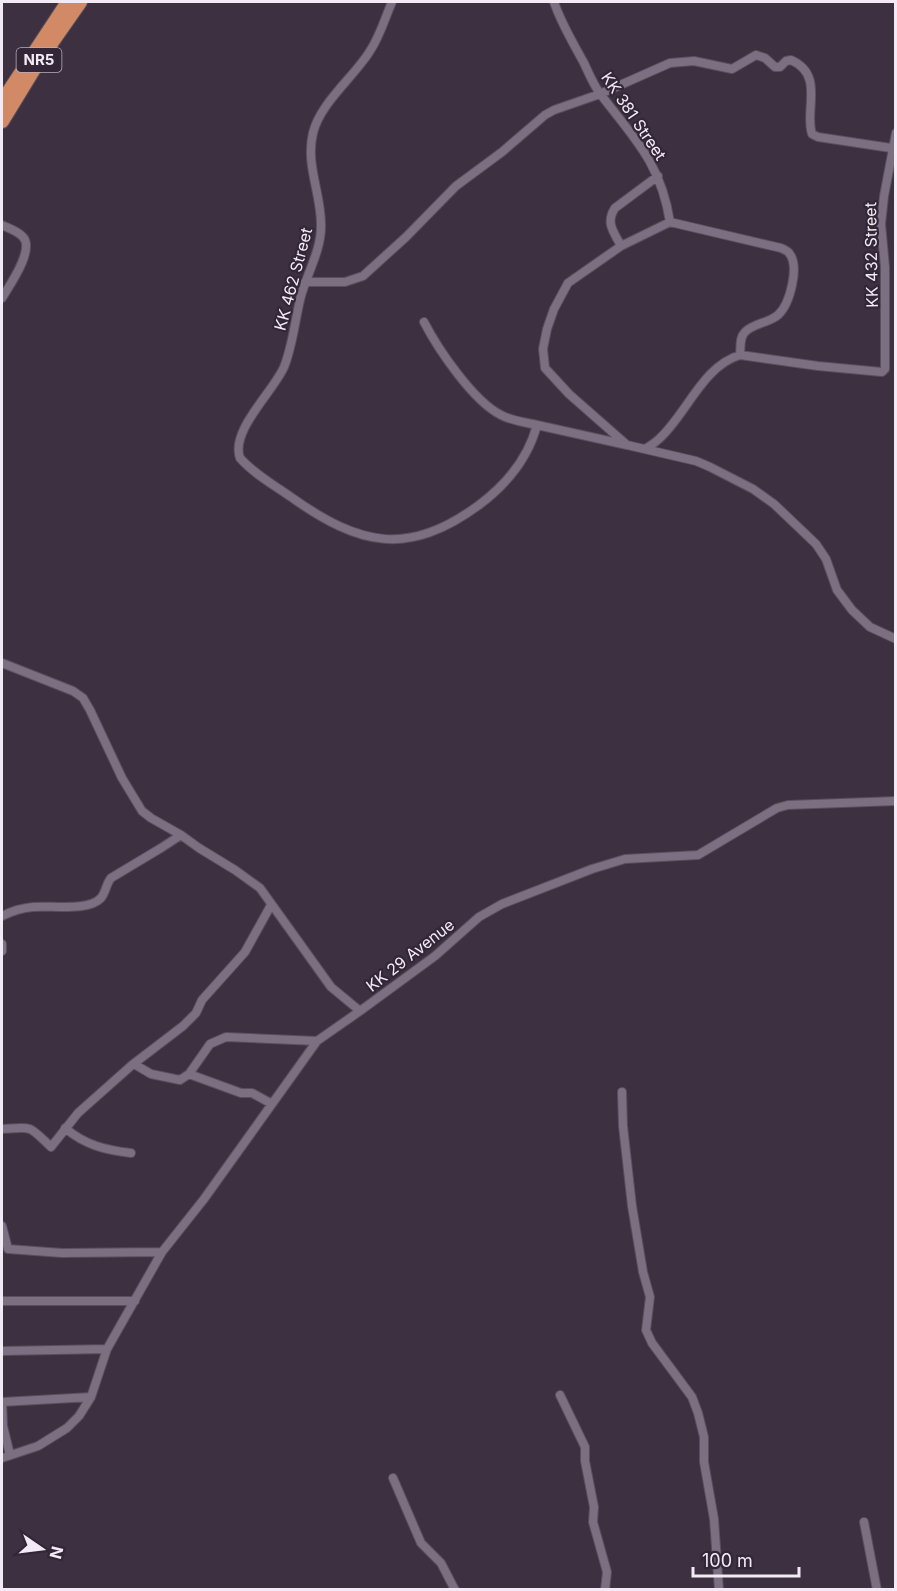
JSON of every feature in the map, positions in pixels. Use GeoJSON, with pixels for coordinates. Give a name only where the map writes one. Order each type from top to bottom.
{"type":"FeatureCollection","features":[{"type":"Feature","properties":{"kind":"highway","name":"NR5"},"geometry":{"type":"LineString","coordinates":[[2,102],[68,2]]}},
{"type":"Feature","properties":{"kind":"highway","name":"NR5"},"geometry":{"type":"LineString","coordinates":[[2,121],[38,62],[80,2]]}},
{"type":"Feature","properties":{"kind":"street","name":"KK 462 Street"},"geometry":{"type":"LineString","coordinates":[[392,2],[370,52],[316,122],[310,153],[321,230],[318,245],[305,282],[284,367],[245,427],[238,452],[245,464],[302,505],[337,526],[366,537],[400,538],[418,536],[451,524],[491,496],[510,477],[522,460],[532,443],[537,425]]}},
{"type":"Feature","properties":{"kind":"street","name":"KK 381 Street"},"geometry":{"type":"LineString","coordinates":[[554,2],[559,17],[600,94],[631,130],[647,155],[667,201],[670,222]]}},
{"type":"Feature","properties":{"kind":"street"},"geometry":{"type":"LineString","coordinates":[[305,282],[345,282],[363,276],[406,237],[456,186],[502,152],[536,122],[554,110],[600,94],[653,70],[682,61],[732,69],[756,55],[765,58],[775,67],[780,67],[786,61],[791,60],[802,66],[811,86],[813,98],[810,126],[812,134],[818,137],[891,148]]}},
{"type":"Feature","properties":{"kind":"street","name":"KK 432 Street"},"geometry":{"type":"LineString","coordinates":[[740,355],[818,366],[882,372],[885,369],[885,267],[881,224],[891,148],[896,133]]}},
{"type":"Feature","properties":{"kind":"street"},"geometry":{"type":"LineString","coordinates":[[621,246],[610,223],[611,214],[615,208],[658,176]]}},
{"type":"Feature","properties":{"kind":"street"},"geometry":{"type":"LineString","coordinates":[[627,445],[556,381],[546,368],[543,349],[547,329],[562,291],[575,278],[621,246],[670,222],[765,243],[789,252],[792,261],[792,286],[788,299],[778,316],[746,331],[741,339],[740,355],[731,358],[714,372],[663,435],[645,449]]}},
{"type":"Feature","properties":{"kind":"street"},"geometry":{"type":"LineString","coordinates":[[2,225],[23,237],[26,242],[26,253],[2,298]]}},
{"type":"Feature","properties":{"kind":"street"},"geometry":{"type":"LineString","coordinates":[[885,267],[896,268]]}},
{"type":"Feature","properties":{"kind":"street"},"geometry":{"type":"LineString","coordinates":[[424,322],[453,367],[486,405],[503,417],[710,466],[753,489],[774,504],[816,544],[826,559],[837,590],[852,610],[870,627],[896,639]]}},
{"type":"Feature","properties":{"kind":"street"},"geometry":{"type":"LineString","coordinates":[[886,352],[896,354]]}},
{"type":"Feature","properties":{"kind":"street","name":"KK 29 Avenue"},"geometry":{"type":"LineString","coordinates":[[2,663],[73,691],[83,698],[138,806],[151,818],[260,888],[331,987],[360,1011],[435,956],[479,917],[519,897],[592,869],[626,859],[698,855],[777,808],[788,805],[896,801]]}},
{"type":"Feature","properties":{"kind":"street"},"geometry":{"type":"LineString","coordinates":[[2,916],[33,907],[82,907],[97,901],[101,899],[107,882],[111,878],[180,835]]}},
{"type":"Feature","properties":{"kind":"street"},"geometry":{"type":"LineString","coordinates":[[2,1129],[28,1127],[39,1133],[51,1147],[78,1113],[196,1013],[202,1000],[245,952],[271,905]]}},
{"type":"Feature","properties":{"kind":"street"},"geometry":{"type":"LineString","coordinates":[[2,944],[2,951]]}},
{"type":"Feature","properties":{"kind":"street"},"geometry":{"type":"LineString","coordinates":[[2,1458],[38,1446],[67,1428],[79,1416],[91,1397],[107,1349],[162,1252],[204,1199],[317,1041],[360,1011]]}},
{"type":"Feature","properties":{"kind":"street"},"geometry":{"type":"LineString","coordinates":[[134,1064],[151,1074],[180,1080],[189,1074],[210,1044],[226,1037],[317,1041]]}},
{"type":"Feature","properties":{"kind":"street"},"geometry":{"type":"LineString","coordinates":[[189,1074],[241,1093],[252,1093],[272,1104]]}},
{"type":"Feature","properties":{"kind":"street"},"geometry":{"type":"LineString","coordinates":[[622,1092],[623,1126],[632,1206],[643,1272],[650,1297],[646,1330],[652,1343],[692,1397],[698,1413],[704,1437],[704,1462],[714,1519],[719,1590]]}},
{"type":"Feature","properties":{"kind":"street"},"geometry":{"type":"LineString","coordinates":[[65,1128],[90,1145],[113,1151],[131,1152]]}},
{"type":"Feature","properties":{"kind":"street"},"geometry":{"type":"LineString","coordinates":[[2,1226],[8,1249],[62,1253],[162,1252]]}},
{"type":"Feature","properties":{"kind":"street"},"geometry":{"type":"LineString","coordinates":[[2,1301],[135,1301]]}},
{"type":"Feature","properties":{"kind":"street"},"geometry":{"type":"LineString","coordinates":[[2,1351],[107,1349]]}},
{"type":"Feature","properties":{"kind":"street"},"geometry":{"type":"LineString","coordinates":[[560,1395],[585,1447],[585,1461],[594,1507],[593,1522],[607,1572],[605,1590]]}},
{"type":"Feature","properties":{"kind":"street"},"geometry":{"type":"LineString","coordinates":[[10,1455],[3,1426],[2,1402],[91,1397]]}},
{"type":"Feature","properties":{"kind":"street"},"geometry":{"type":"LineString","coordinates":[[393,1478],[421,1542],[441,1563],[455,1590]]}},
{"type":"Feature","properties":{"kind":"street"},"geometry":{"type":"LineString","coordinates":[[864,1522],[877,1590]]}}]}
